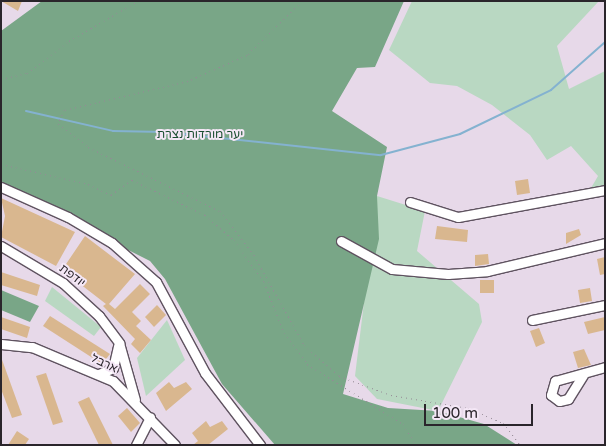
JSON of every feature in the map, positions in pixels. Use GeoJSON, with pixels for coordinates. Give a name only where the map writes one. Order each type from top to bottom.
{"type":"FeatureCollection","features":[{"type":"Feature","properties":{"kind":"street"},"geometry":{"type":"LineString","coordinates":[[1,187],[68,217],[112,243],[156,282],[205,372],[260,445]]}},
{"type":"Feature","properties":{"kind":"street"},"geometry":{"type":"LineString","coordinates":[[410,202],[458,217],[605,190]]}},
{"type":"Feature","properties":{"kind":"street"},"geometry":{"type":"LineString","coordinates":[[341,241],[392,269],[448,274],[487,271],[605,243]]}},
{"type":"Feature","properties":{"kind":"street","name":"יודפת"},"geometry":{"type":"LineString","coordinates":[[1,246],[63,283],[117,338],[135,400]]}},
{"type":"Feature","properties":{"kind":"street"},"geometry":{"type":"LineString","coordinates":[[532,320],[605,305]]}},
{"type":"Feature","properties":{"kind":"street"},"geometry":{"type":"LineString","coordinates":[[97,374],[109,372],[118,359],[117,338]]}},
{"type":"Feature","properties":{"kind":"street","name":"ארבל"},"geometry":{"type":"LineString","coordinates":[[1,344],[32,347],[97,374],[135,400],[174,445]]}},
{"type":"Feature","properties":{"kind":"street"},"geometry":{"type":"LineString","coordinates":[[584,375],[605,367]]}},
{"type":"Feature","properties":{"kind":"street"},"geometry":{"type":"LineString","coordinates":[[136,445],[150,417]]}},
{"type":"Feature","properties":{"kind":"path"},"geometry":{"type":"LineString","coordinates":[[1,79],[27,73],[69,41],[138,1]]}},
{"type":"Feature","properties":{"kind":"path"},"geometry":{"type":"LineString","coordinates":[[302,1],[247,55],[188,81],[64,110],[58,124],[88,147],[220,211],[254,255],[304,345],[338,376],[391,395],[468,408],[503,423],[520,445]]}},
{"type":"Feature","properties":{"kind":"path"},"geometry":{"type":"LineString","coordinates":[[1,164],[88,184],[111,195],[132,180],[205,215],[234,240],[264,282],[284,334],[307,364],[403,424],[416,445]]}},
{"type":"Feature","properties":{"kind":"green space","name":"יער מורדות נצרת"},"geometry":{"type":"Polygon","coordinates":[[[42,1],[404,1],[375,67],[357,68],[332,111],[387,147],[377,196],[379,239],[343,394],[388,408],[438,411],[484,424],[517,445],[275,445],[222,384],[165,279],[150,261],[47,209],[30,195],[1,184],[1,31],[42,1]]]}},
{"type":"Feature","properties":{"kind":"green space"},"geometry":{"type":"Polygon","coordinates":[[[412,1],[599,1],[557,46],[569,89],[605,71],[605,186],[591,188],[598,176],[571,146],[547,160],[530,135],[492,105],[457,86],[430,83],[389,50],[412,1]]]}},
{"type":"Feature","properties":{"kind":"green space"},"geometry":{"type":"Polygon","coordinates":[[[377,196],[425,211],[417,251],[479,304],[482,322],[438,411],[377,399],[355,376],[377,196]]]}},
{"type":"Feature","properties":{"kind":"green space"},"geometry":{"type":"Polygon","coordinates":[[[52,287],[101,327],[94,336],[45,301],[52,287]]]}},
{"type":"Feature","properties":{"kind":"green space"},"geometry":{"type":"Polygon","coordinates":[[[1,290],[39,306],[30,322],[1,310],[1,290]]]}},
{"type":"Feature","properties":{"kind":"green space"},"geometry":{"type":"Polygon","coordinates":[[[167,320],[185,360],[146,396],[137,358],[167,320]]]}},
{"type":"Feature","properties":{"kind":"building"},"geometry":{"type":"Polygon","coordinates":[[[1,1],[22,1],[18,11],[1,1]]]}},
{"type":"Feature","properties":{"kind":"building"},"geometry":{"type":"Polygon","coordinates":[[[528,179],[530,193],[517,195],[515,181],[528,179]]]}},
{"type":"Feature","properties":{"kind":"building"},"geometry":{"type":"Polygon","coordinates":[[[1,198],[75,232],[56,266],[1,237],[5,216],[1,198]]]}},
{"type":"Feature","properties":{"kind":"building"},"geometry":{"type":"Polygon","coordinates":[[[437,226],[468,230],[467,242],[435,239],[437,226]]]}},
{"type":"Feature","properties":{"kind":"building"},"geometry":{"type":"Polygon","coordinates":[[[579,229],[581,235],[566,244],[566,233],[579,229]]]}},
{"type":"Feature","properties":{"kind":"building"},"geometry":{"type":"Polygon","coordinates":[[[85,236],[135,274],[109,304],[115,309],[140,284],[150,294],[132,312],[141,321],[136,326],[151,340],[140,353],[131,344],[135,339],[103,306],[106,304],[62,270],[85,236]]]}},
{"type":"Feature","properties":{"kind":"building"},"geometry":{"type":"Polygon","coordinates":[[[488,254],[489,264],[475,266],[475,255],[488,254]]]}},
{"type":"Feature","properties":{"kind":"building"},"geometry":{"type":"Polygon","coordinates":[[[605,257],[605,274],[600,275],[597,259],[605,257]]]}},
{"type":"Feature","properties":{"kind":"building"},"geometry":{"type":"Polygon","coordinates":[[[1,272],[40,285],[37,296],[1,285],[1,272]]]}},
{"type":"Feature","properties":{"kind":"building"},"geometry":{"type":"Polygon","coordinates":[[[480,280],[494,280],[494,293],[480,293],[480,280]]]}},
{"type":"Feature","properties":{"kind":"building"},"geometry":{"type":"Polygon","coordinates":[[[590,288],[592,301],[580,303],[578,290],[590,288]]]}},
{"type":"Feature","properties":{"kind":"building"},"geometry":{"type":"Polygon","coordinates":[[[157,305],[166,315],[154,327],[145,317],[157,305]]]}},
{"type":"Feature","properties":{"kind":"building"},"geometry":{"type":"Polygon","coordinates":[[[50,316],[110,354],[102,364],[43,326],[50,316]]]}},
{"type":"Feature","properties":{"kind":"building"},"geometry":{"type":"Polygon","coordinates":[[[1,317],[30,327],[27,338],[1,329],[1,317]]]}},
{"type":"Feature","properties":{"kind":"building"},"geometry":{"type":"Polygon","coordinates":[[[605,317],[605,330],[588,334],[584,322],[605,317]]]}},
{"type":"Feature","properties":{"kind":"building"},"geometry":{"type":"Polygon","coordinates":[[[539,328],[545,343],[536,347],[530,331],[539,328]]]}},
{"type":"Feature","properties":{"kind":"building"},"geometry":{"type":"Polygon","coordinates":[[[584,349],[591,365],[578,368],[573,352],[584,349]]]}},
{"type":"Feature","properties":{"kind":"building"},"geometry":{"type":"Polygon","coordinates":[[[1,357],[22,415],[12,418],[1,389],[1,357]]]}},
{"type":"Feature","properties":{"kind":"building"},"geometry":{"type":"Polygon","coordinates":[[[46,373],[63,422],[53,425],[36,376],[46,373]]]}},
{"type":"Feature","properties":{"kind":"building"},"geometry":{"type":"Polygon","coordinates":[[[169,382],[174,388],[186,382],[192,389],[166,411],[156,393],[169,382]]]}},
{"type":"Feature","properties":{"kind":"building"},"geometry":{"type":"Polygon","coordinates":[[[89,397],[113,445],[99,445],[78,402],[89,397]]]}},
{"type":"Feature","properties":{"kind":"building"},"geometry":{"type":"Polygon","coordinates":[[[127,408],[140,423],[131,432],[118,416],[127,408]]]}},
{"type":"Feature","properties":{"kind":"building"},"geometry":{"type":"Polygon","coordinates":[[[206,421],[210,427],[222,421],[228,429],[208,445],[193,445],[198,441],[192,433],[206,421]]]}},
{"type":"Feature","properties":{"kind":"building"},"geometry":{"type":"Polygon","coordinates":[[[17,431],[29,439],[25,445],[8,445],[17,431]]]}},
{"type":"Feature","properties":{"kind":"waterway"},"geometry":{"type":"LineString","coordinates":[[26,111],[113,131],[164,132],[381,155],[460,134],[551,90],[605,42]]}}]}
